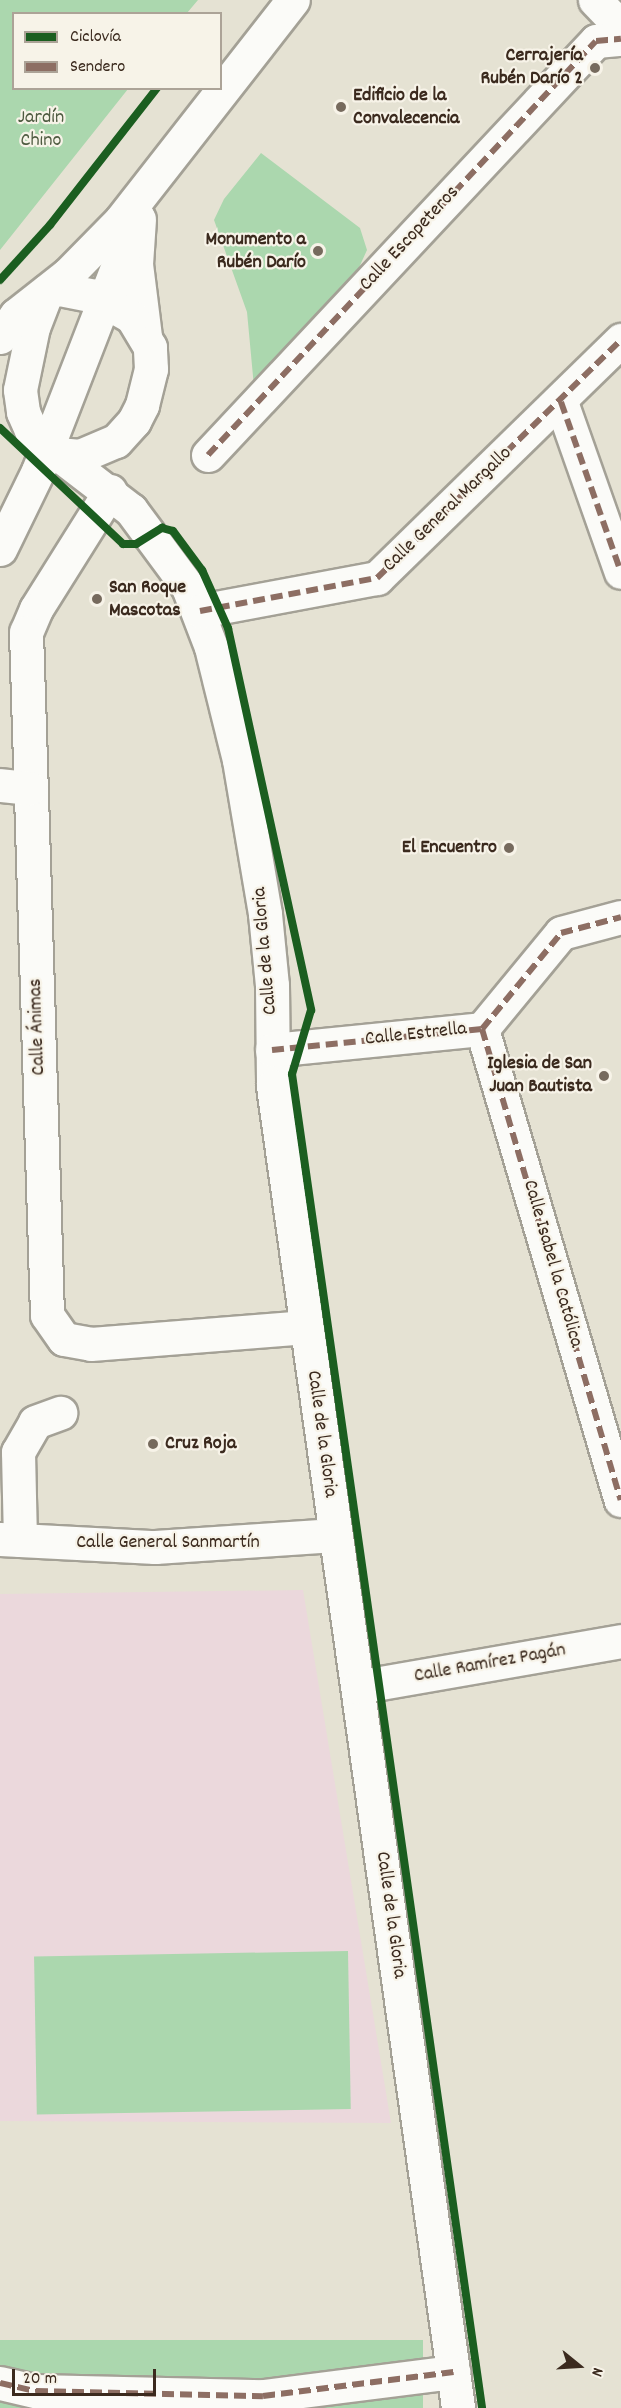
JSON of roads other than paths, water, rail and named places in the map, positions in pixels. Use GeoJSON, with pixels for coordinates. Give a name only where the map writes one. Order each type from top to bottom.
{"type":"FeatureCollection","features":[{"type":"Feature","properties":{"kind":"street"},"geometry":{"type":"LineString","coordinates":[[222,90],[293,0]]}},
{"type":"Feature","properties":{"kind":"street"},"geometry":{"type":"LineString","coordinates":[[595,0],[621,27]]}},
{"type":"Feature","properties":{"kind":"street","name":"Calle Escopeteros"},"geometry":{"type":"LineString","coordinates":[[208,455],[596,41],[621,39]]}},
{"type":"Feature","properties":{"kind":"street"},"geometry":{"type":"LineString","coordinates":[[0,337],[16,315],[96,247],[222,90]]}},
{"type":"Feature","properties":{"kind":"street"},"geometry":{"type":"LineString","coordinates":[[0,549],[53,452],[102,299],[156,173]]}},
{"type":"Feature","properties":{"kind":"street"},"geometry":{"type":"LineString","coordinates":[[40,296],[20,390],[27,420],[53,452],[80,456],[116,441],[135,422],[150,377],[136,264],[140,208]]}},
{"type":"Feature","properties":{"kind":"street"},"geometry":{"type":"LineString","coordinates":[[0,314],[40,296],[72,290],[102,299],[132,317],[146,336]]}},
{"type":"Feature","properties":{"kind":"street","name":"Calle General Margallo"},"geometry":{"type":"LineString","coordinates":[[200,612],[377,578],[561,402],[621,340]]}},
{"type":"Feature","properties":{"kind":"street"},"geometry":{"type":"LineString","coordinates":[[561,402],[621,572]]}},
{"type":"Feature","properties":{"kind":"street","name":"Calle de la Gloria"},"geometry":{"type":"LineString","coordinates":[[53,452],[110,491],[151,534],[188,586],[200,612],[238,760],[266,926],[273,1086],[458,2408]]}},
{"type":"Feature","properties":{"kind":"street","name":"Calle Ánimas"},"geometry":{"type":"LineString","coordinates":[[110,491],[36,609],[26,632],[15,786],[47,1315],[64,1339],[91,1344],[306,1328]]}},
{"type":"Feature","properties":{"kind":"street","name":"Calle Estrella"},"geometry":{"type":"LineString","coordinates":[[272,1050],[482,1029],[561,933],[621,917]]}},
{"type":"Feature","properties":{"kind":"street","name":"Calle Isabel la Católica"},"geometry":{"type":"LineString","coordinates":[[482,1029],[621,1500]]}},
{"type":"Feature","properties":{"kind":"street"},"geometry":{"type":"LineString","coordinates":[[10,1540],[18,1452],[35,1422],[60,1413]]}},
{"type":"Feature","properties":{"kind":"street","name":"Calle General Sanmartín"},"geometry":{"type":"LineString","coordinates":[[10,1540],[155,1547],[335,1535]]}},
{"type":"Feature","properties":{"kind":"street","name":"Calle Ramírez Pagán"},"geometry":{"type":"LineString","coordinates":[[358,1687],[621,1641]]}},
{"type":"Feature","properties":{"kind":"street"},"geometry":{"type":"LineString","coordinates":[[0,2384],[36,2391],[263,2396],[453,2372]]}},
{"type":"Feature","properties":{"kind":"place","name":"Cerrajería Rubén Darío 2"},"geometry":{"type":"Point","coordinates":[595,68]}},
{"type":"Feature","properties":{"kind":"place","name":"Edificio de la Convalecencia"},"geometry":{"type":"Point","coordinates":[341,107]}},
{"type":"Feature","properties":{"kind":"place","name":"Monumento a Rubén Darío"},"geometry":{"type":"Point","coordinates":[318,251]}},
{"type":"Feature","properties":{"kind":"place","name":"San Roque Mascotas"},"geometry":{"type":"Point","coordinates":[97,599]}},
{"type":"Feature","properties":{"kind":"place","name":"El Encuentro"},"geometry":{"type":"Point","coordinates":[509,848]}},
{"type":"Feature","properties":{"kind":"place","name":"Iglesia de San Juan Bautista"},"geometry":{"type":"Point","coordinates":[604,1076]}},
{"type":"Feature","properties":{"kind":"place","name":"Cruz Roja"},"geometry":{"type":"Point","coordinates":[153,1444]}},
{"type":"Feature","properties":{"kind":"park label","name":"Jardín Chino"},"geometry":{"type":"Point","coordinates":[41,130]}}]}
